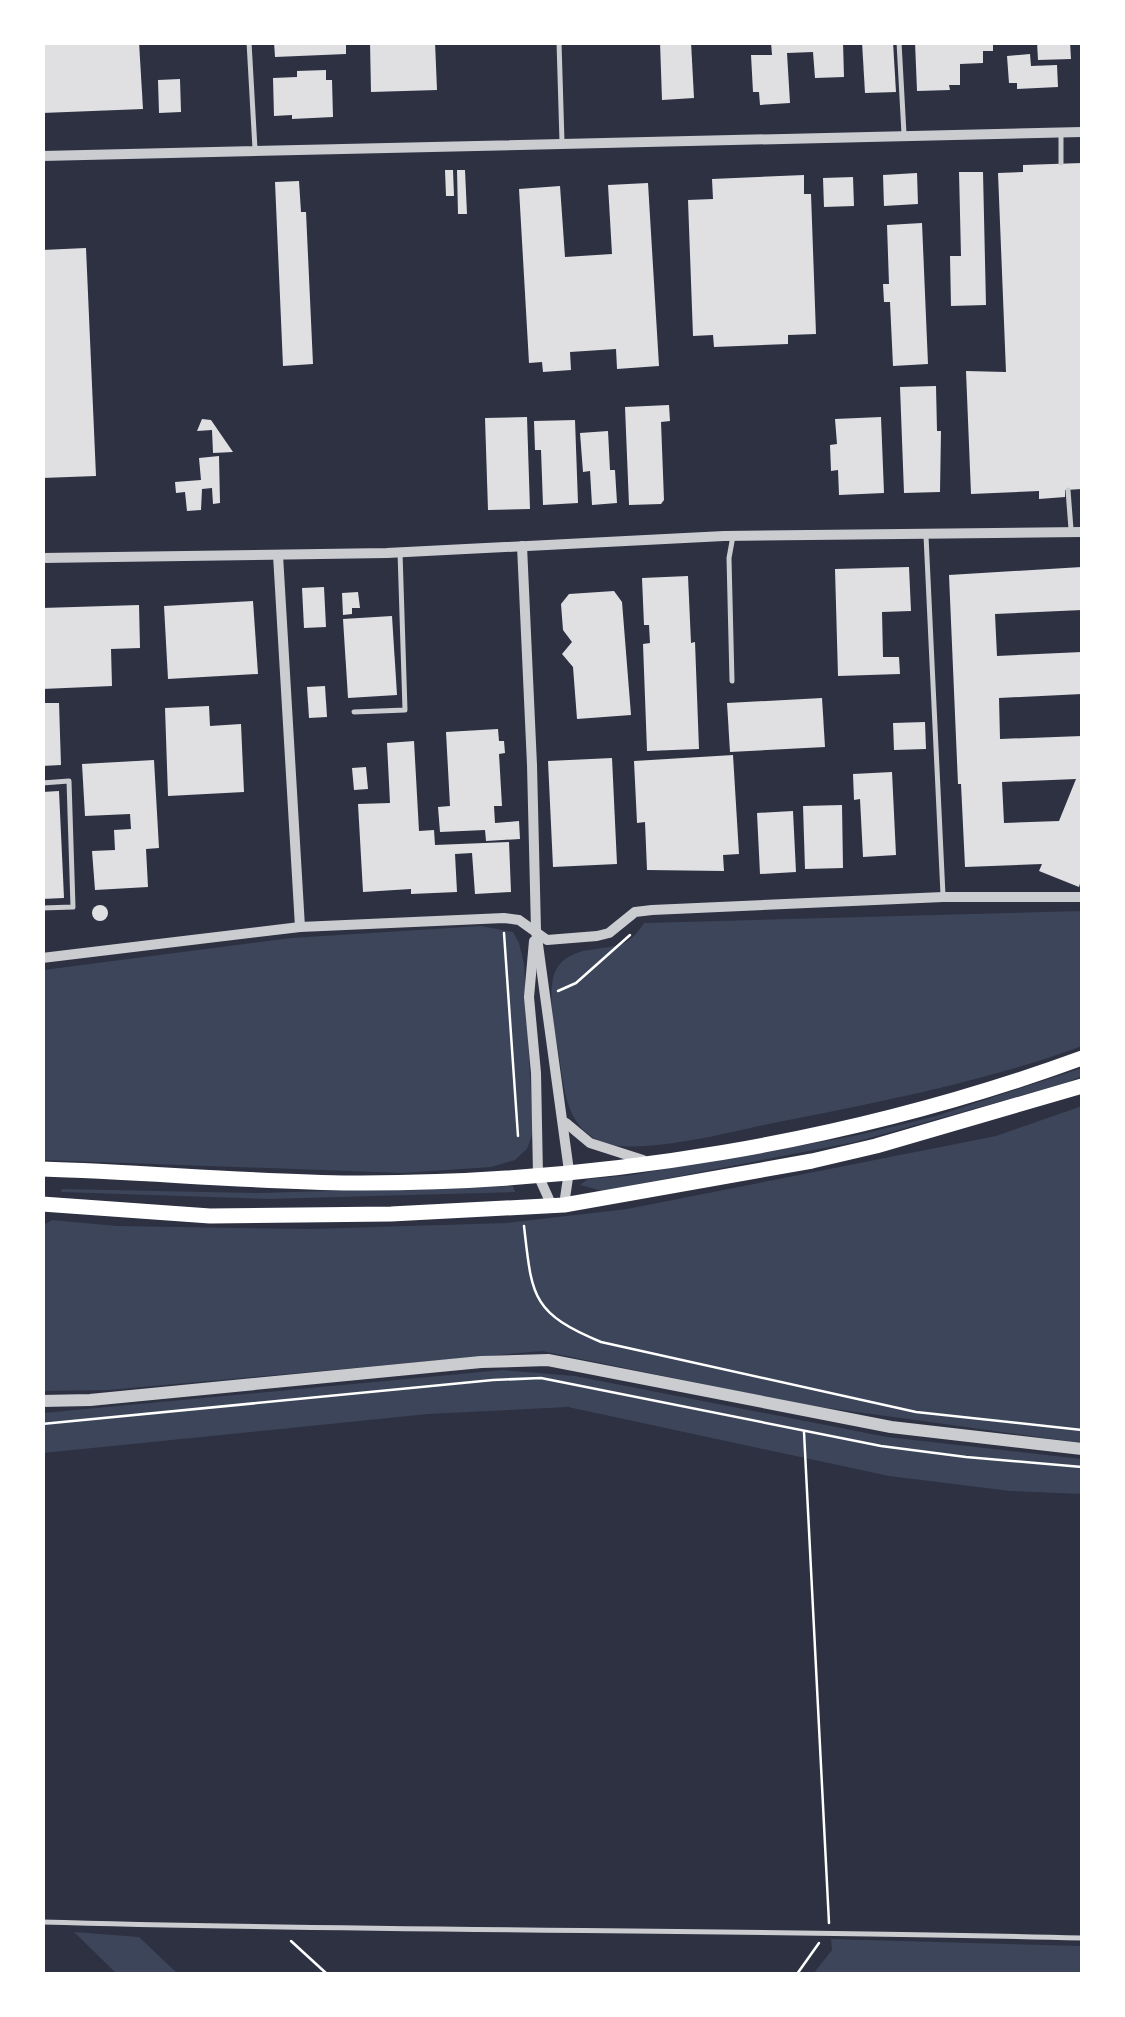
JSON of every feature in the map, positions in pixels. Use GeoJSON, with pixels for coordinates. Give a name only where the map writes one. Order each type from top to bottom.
{"type":"FeatureCollection","features":[{"type":"Feature","properties":{"kind":"main road"},"geometry":{"type":"LineString","coordinates":[[42,1169],[353,1183],[570,1171],[783,1140],[869,1121],[1042,1073],[1082,1058]]}},
{"type":"Feature","properties":{"kind":"main road"},"geometry":{"type":"LineString","coordinates":[[42,1204],[210,1216],[391,1214],[558,1206],[876,1146],[1082,1086]]}},
{"type":"Feature","properties":{"kind":"street"},"geometry":{"type":"LineString","coordinates":[[42,156],[1082,132]]}},
{"type":"Feature","properties":{"kind":"street"},"geometry":{"type":"LineString","coordinates":[[42,558],[400,552],[733,536],[1077,532]]}},
{"type":"Feature","properties":{"kind":"street"},"geometry":{"type":"LineString","coordinates":[[522,546],[536,930],[529,997],[538,1174],[558,1206]]}},
{"type":"Feature","properties":{"kind":"street"},"geometry":{"type":"LineString","coordinates":[[278,555],[300,927]]}},
{"type":"Feature","properties":{"kind":"street"},"geometry":{"type":"LineString","coordinates":[[42,958],[300,927],[504,918],[519,920],[548,940],[598,936],[635,912],[652,910],[1082,896]]}},
{"type":"Feature","properties":{"kind":"street"},"geometry":{"type":"LineString","coordinates":[[536,930],[570,1171],[558,1206]]}},
{"type":"Feature","properties":{"kind":"street"},"geometry":{"type":"LineString","coordinates":[[564,1120],[590,1143],[649,1162]]}},
{"type":"Feature","properties":{"kind":"street"},"geometry":{"type":"LineString","coordinates":[[42,1401],[90,1400],[481,1362],[548,1360],[891,1427],[976,1440],[1082,1449]]}},
{"type":"Feature","properties":{"kind":"lane"},"geometry":{"type":"LineString","coordinates":[[250,42],[255,149]]}},
{"type":"Feature","properties":{"kind":"lane"},"geometry":{"type":"LineString","coordinates":[[559,42],[562,142]]}},
{"type":"Feature","properties":{"kind":"lane"},"geometry":{"type":"LineString","coordinates":[[899,42],[904,136]]}},
{"type":"Feature","properties":{"kind":"lane"},"geometry":{"type":"LineString","coordinates":[[1061,133],[1062,164]]}},
{"type":"Feature","properties":{"kind":"lane"},"geometry":{"type":"LineString","coordinates":[[1068,490],[1077,532]]}},
{"type":"Feature","properties":{"kind":"lane"},"geometry":{"type":"LineString","coordinates":[[926,534],[944,898]]}},
{"type":"Feature","properties":{"kind":"lane"},"geometry":{"type":"LineString","coordinates":[[732,681],[729,558],[733,536]]}},
{"type":"Feature","properties":{"kind":"lane"},"geometry":{"type":"LineString","coordinates":[[354,712],[404,710],[400,552]]}},
{"type":"Feature","properties":{"kind":"lane"},"geometry":{"type":"LineString","coordinates":[[42,783],[69,781],[73,907],[42,908]]}},
{"type":"Feature","properties":{"kind":"lane"},"geometry":{"type":"LineString","coordinates":[[42,1922],[279,1929],[828,1932],[1082,1938]]}},
{"type":"Feature","properties":{"kind":"path"},"geometry":{"type":"LineString","coordinates":[[504,918],[518,1136]]}},
{"type":"Feature","properties":{"kind":"path"},"geometry":{"type":"LineString","coordinates":[[546,994],[576,982],[631,934]]}},
{"type":"Feature","properties":{"kind":"path"},"geometry":{"type":"LineString","coordinates":[[508,1001],[529,997]]}},
{"type":"Feature","properties":{"kind":"path"},"geometry":{"type":"LineString","coordinates":[[524,1223],[532,1292],[564,1325],[601,1342],[916,1412],[1082,1430]]}},
{"type":"Feature","properties":{"kind":"path"},"geometry":{"type":"LineString","coordinates":[[42,1424],[541,1378],[880,1446],[966,1458],[1082,1466]]}},
{"type":"Feature","properties":{"kind":"path"},"geometry":{"type":"LineString","coordinates":[[797,1974],[828,1932],[830,1910],[804,1430]]}},
{"type":"Feature","properties":{"kind":"path"},"geometry":{"type":"LineString","coordinates":[[279,1929],[327,1974]]}},
{"type":"Feature","properties":{"kind":"shaded area"},"geometry":{"type":"Polygon","coordinates":[[[1082,911],[1082,1046],[925,1092],[661,1145],[605,1143],[583,1130],[570,1110],[552,1012],[554,974],[566,958],[622,944],[644,923],[1082,911]]]}},
{"type":"Feature","properties":{"kind":"shaded area"},"geometry":{"type":"Polygon","coordinates":[[[481,926],[513,932],[524,964],[533,1132],[527,1149],[515,1160],[491,1167],[403,1173],[43,1160],[43,970],[291,938],[481,926]]]}},
{"type":"Feature","properties":{"kind":"shaded area"},"geometry":{"type":"Polygon","coordinates":[[[1082,1068],[1082,1076],[1066,1083],[855,1142],[603,1191],[580,1185],[588,1179],[632,1175],[854,1136],[936,1116],[1082,1068]]]}},
{"type":"Feature","properties":{"kind":"shaded area"},"geometry":{"type":"Polygon","coordinates":[[[1082,1106],[1082,1443],[806,1405],[542,1351],[109,1390],[43,1391],[42,1226],[52,1220],[117,1226],[310,1229],[506,1223],[627,1209],[996,1136],[1082,1106]]]}},
{"type":"Feature","properties":{"kind":"shaded area"},"geometry":{"type":"Polygon","coordinates":[[[513,1186],[515,1192],[268,1199],[61,1192],[62,1189],[258,1193],[513,1186]]]}},
{"type":"Feature","properties":{"kind":"shaded area"},"geometry":{"type":"Polygon","coordinates":[[[502,1370],[575,1376],[887,1437],[1082,1459],[1082,1494],[1010,1491],[889,1476],[568,1407],[428,1414],[43,1453],[43,1413],[502,1370]]]}},
{"type":"Feature","properties":{"kind":"shaded area"},"geometry":{"type":"Polygon","coordinates":[[[74,1932],[139,1937],[178,1974],[117,1974],[74,1932]]]}},
{"type":"Feature","properties":{"kind":"shaded area"},"geometry":{"type":"Polygon","coordinates":[[[831,1939],[1082,1946],[1082,1974],[813,1974],[832,1950],[831,1939]]]}},
{"type":"Feature","properties":{"kind":"building"},"geometry":{"type":"Polygon","coordinates":[[[42,42],[139,42],[143,109],[42,113],[42,42]]]}},
{"type":"Feature","properties":{"kind":"building"},"geometry":{"type":"Polygon","coordinates":[[[274,42],[346,42],[346,54],[275,57],[274,42]]]}},
{"type":"Feature","properties":{"kind":"building"},"geometry":{"type":"Polygon","coordinates":[[[370,42],[435,42],[437,90],[371,92],[370,42]]]}},
{"type":"Feature","properties":{"kind":"building"},"geometry":{"type":"Polygon","coordinates":[[[660,42],[691,42],[694,98],[662,100],[660,42]]]}},
{"type":"Feature","properties":{"kind":"building"},"geometry":{"type":"Polygon","coordinates":[[[771,42],[843,42],[844,77],[815,78],[813,52],[787,53],[790,103],[760,105],[759,92],[753,92],[751,55],[772,55],[771,42]]]}},
{"type":"Feature","properties":{"kind":"building"},"geometry":{"type":"Polygon","coordinates":[[[862,42],[893,42],[896,92],[865,93],[862,42]]]}},
{"type":"Feature","properties":{"kind":"building"},"geometry":{"type":"Polygon","coordinates":[[[915,42],[993,42],[993,51],[983,51],[983,63],[960,64],[960,85],[949,85],[950,90],[917,91],[915,42]]]}},
{"type":"Feature","properties":{"kind":"building"},"geometry":{"type":"Polygon","coordinates":[[[1037,42],[1070,42],[1071,59],[1038,60],[1037,42]]]}},
{"type":"Feature","properties":{"kind":"building"},"geometry":{"type":"Polygon","coordinates":[[[1030,54],[1031,66],[1057,65],[1058,87],[1017,89],[1017,83],[1009,83],[1007,56],[1030,54]]]}},
{"type":"Feature","properties":{"kind":"building"},"geometry":{"type":"Polygon","coordinates":[[[326,70],[326,80],[332,80],[333,117],[274,116],[273,78],[297,77],[297,71],[326,70]]]}},
{"type":"Feature","properties":{"kind":"building"},"geometry":{"type":"Polygon","coordinates":[[[180,79],[181,112],[159,113],[158,80],[180,79]]]}},
{"type":"Feature","properties":{"kind":"building"},"geometry":{"type":"Polygon","coordinates":[[[1082,163],[1082,489],[1065,490],[1065,497],[1039,499],[1039,491],[971,494],[966,371],[1006,372],[998,173],[1023,172],[1023,165],[1082,163]]]}},
{"type":"Feature","properties":{"kind":"building"},"geometry":{"type":"Polygon","coordinates":[[[445,170],[453,170],[454,196],[446,196],[445,170]]]}},
{"type":"Feature","properties":{"kind":"building"},"geometry":{"type":"Polygon","coordinates":[[[457,170],[465,170],[467,214],[458,214],[457,170]]]}},
{"type":"Feature","properties":{"kind":"building"},"geometry":{"type":"Polygon","coordinates":[[[959,172],[983,172],[986,305],[951,306],[950,256],[961,256],[959,172]]]}},
{"type":"Feature","properties":{"kind":"building"},"geometry":{"type":"Polygon","coordinates":[[[917,173],[918,204],[884,206],[883,175],[917,173]]]}},
{"type":"Feature","properties":{"kind":"building"},"geometry":{"type":"Polygon","coordinates":[[[804,175],[804,194],[811,194],[816,334],[788,335],[788,344],[714,347],[713,335],[693,336],[688,200],[713,199],[712,179],[804,175]]]}},
{"type":"Feature","properties":{"kind":"building"},"geometry":{"type":"Polygon","coordinates":[[[853,177],[854,206],[824,207],[823,178],[853,177]]]}},
{"type":"Feature","properties":{"kind":"building"},"geometry":{"type":"Polygon","coordinates":[[[299,181],[301,212],[306,212],[313,364],[283,366],[275,182],[299,181]]]}},
{"type":"Feature","properties":{"kind":"building"},"geometry":{"type":"Polygon","coordinates":[[[648,183],[659,366],[617,369],[616,349],[570,352],[571,370],[543,372],[542,362],[529,363],[519,189],[560,186],[565,257],[612,254],[608,185],[648,183]]]}},
{"type":"Feature","properties":{"kind":"building"},"geometry":{"type":"Polygon","coordinates":[[[922,223],[928,364],[893,366],[890,302],[884,302],[883,284],[889,284],[887,225],[922,223]]]}},
{"type":"Feature","properties":{"kind":"building"},"geometry":{"type":"Polygon","coordinates":[[[86,248],[96,476],[42,478],[42,250],[86,248]]]}},
{"type":"Feature","properties":{"kind":"building"},"geometry":{"type":"Polygon","coordinates":[[[936,386],[937,431],[941,431],[940,492],[904,493],[900,387],[936,386]]]}},
{"type":"Feature","properties":{"kind":"building"},"geometry":{"type":"Polygon","coordinates":[[[669,405],[670,421],[661,422],[664,500],[661,504],[629,505],[625,407],[669,405]]]}},
{"type":"Feature","properties":{"kind":"building"},"geometry":{"type":"Polygon","coordinates":[[[527,417],[530,509],[488,510],[485,418],[527,417]]]}},
{"type":"Feature","properties":{"kind":"building"},"geometry":{"type":"Polygon","coordinates":[[[881,417],[884,493],[839,495],[838,470],[831,471],[830,445],[837,444],[835,419],[881,417]]]}},
{"type":"Feature","properties":{"kind":"building"},"geometry":{"type":"Polygon","coordinates":[[[202,419],[211,420],[233,452],[213,453],[212,430],[197,431],[202,419]]]}},
{"type":"Feature","properties":{"kind":"building"},"geometry":{"type":"Polygon","coordinates":[[[575,420],[578,503],[543,505],[541,450],[535,450],[534,421],[575,420]]]}},
{"type":"Feature","properties":{"kind":"building"},"geometry":{"type":"Polygon","coordinates":[[[608,431],[617,503],[592,505],[590,471],[583,472],[580,433],[608,431]]]}},
{"type":"Feature","properties":{"kind":"building"},"geometry":{"type":"Polygon","coordinates":[[[219,456],[220,503],[213,504],[212,488],[202,489],[201,510],[187,511],[185,492],[176,493],[175,482],[201,480],[199,458],[219,456]]]}},
{"type":"Feature","properties":{"kind":"building"},"geometry":{"type":"Polygon","coordinates":[[[909,567],[911,611],[882,612],[883,657],[899,657],[900,674],[838,676],[835,569],[909,567]]]}},
{"type":"Feature","properties":{"kind":"building"},"geometry":{"type":"Polygon","coordinates":[[[1082,567],[1082,610],[995,614],[997,656],[1082,652],[1082,694],[999,698],[1000,739],[1082,736],[1079,887],[1039,871],[1042,864],[965,867],[949,575],[1082,567]],[[1076,779],[1002,782],[1004,823],[1059,821],[1076,779]]]}},
{"type":"Feature","properties":{"kind":"building"},"geometry":{"type":"Polygon","coordinates":[[[688,576],[699,749],[647,751],[643,644],[650,643],[649,625],[644,625],[642,578],[688,576]]]}},
{"type":"Feature","properties":{"kind":"building"},"geometry":{"type":"Polygon","coordinates":[[[324,587],[326,627],[304,628],[302,588],[324,587]]]}},
{"type":"Feature","properties":{"kind":"building"},"geometry":{"type":"Polygon","coordinates":[[[614,591],[622,602],[631,715],[577,719],[573,667],[562,654],[572,642],[563,630],[561,604],[569,594],[614,591]]]}},
{"type":"Feature","properties":{"kind":"building"},"geometry":{"type":"Polygon","coordinates":[[[358,592],[360,608],[352,608],[352,614],[343,615],[342,593],[358,592]]]}},
{"type":"Feature","properties":{"kind":"building"},"geometry":{"type":"Polygon","coordinates":[[[253,601],[258,674],[168,679],[164,606],[253,601]]]}},
{"type":"Feature","properties":{"kind":"building"},"geometry":{"type":"Polygon","coordinates":[[[139,605],[140,648],[111,649],[112,686],[42,689],[42,608],[139,605]]]}},
{"type":"Feature","properties":{"kind":"building"},"geometry":{"type":"Polygon","coordinates":[[[392,616],[397,695],[348,698],[343,619],[392,616]]]}},
{"type":"Feature","properties":{"kind":"building"},"geometry":{"type":"Polygon","coordinates":[[[325,686],[327,717],[309,718],[307,687],[325,686]]]}},
{"type":"Feature","properties":{"kind":"building"},"geometry":{"type":"Polygon","coordinates":[[[822,698],[825,747],[730,752],[727,703],[822,698]]]}},
{"type":"Feature","properties":{"kind":"building"},"geometry":{"type":"Polygon","coordinates":[[[42,703],[59,703],[61,765],[42,766],[42,703]]]}},
{"type":"Feature","properties":{"kind":"building"},"geometry":{"type":"Polygon","coordinates":[[[209,706],[210,726],[241,724],[244,792],[168,796],[165,708],[209,706]]]}},
{"type":"Feature","properties":{"kind":"building"},"geometry":{"type":"Polygon","coordinates":[[[925,722],[926,749],[894,750],[893,723],[925,722]]]}},
{"type":"Feature","properties":{"kind":"building"},"geometry":{"type":"Polygon","coordinates":[[[498,729],[505,753],[499,754],[502,806],[494,806],[495,823],[519,821],[520,839],[486,841],[485,830],[440,832],[438,807],[450,806],[446,732],[498,729]]]}},
{"type":"Feature","properties":{"kind":"building"},"geometry":{"type":"Polygon","coordinates":[[[414,741],[419,831],[434,830],[435,845],[509,842],[511,892],[475,894],[472,853],[455,854],[457,892],[363,892],[358,804],[390,803],[387,743],[414,741]]]}},
{"type":"Feature","properties":{"kind":"building"},"geometry":{"type":"Polygon","coordinates":[[[733,755],[739,854],[723,855],[724,871],[647,870],[645,822],[637,823],[634,761],[733,755]]]}},
{"type":"Feature","properties":{"kind":"building"},"geometry":{"type":"Polygon","coordinates":[[[612,758],[617,864],[553,867],[548,761],[612,758]]]}},
{"type":"Feature","properties":{"kind":"building"},"geometry":{"type":"Polygon","coordinates":[[[154,760],[159,848],[146,849],[148,887],[95,890],[92,851],[115,850],[114,830],[131,829],[130,814],[85,816],[82,764],[154,760]]]}},
{"type":"Feature","properties":{"kind":"building"},"geometry":{"type":"Polygon","coordinates":[[[366,767],[368,789],[354,790],[352,768],[366,767]]]}},
{"type":"Feature","properties":{"kind":"building"},"geometry":{"type":"Polygon","coordinates":[[[892,772],[896,855],[863,857],[860,799],[854,800],[853,774],[892,772]]]}},
{"type":"Feature","properties":{"kind":"building"},"geometry":{"type":"Polygon","coordinates":[[[59,791],[64,898],[42,899],[42,792],[59,791]]]}},
{"type":"Feature","properties":{"kind":"building"},"geometry":{"type":"Polygon","coordinates":[[[842,805],[843,868],[805,869],[803,806],[842,805]]]}},
{"type":"Feature","properties":{"kind":"building"},"geometry":{"type":"Polygon","coordinates":[[[793,811],[796,872],[760,874],[757,813],[793,811]]]}},
{"type":"Feature","properties":{"kind":"building"},"geometry":{"type":"Polygon","coordinates":[[[100,905],[108,913],[100,921],[92,913],[100,905]]]}}]}
